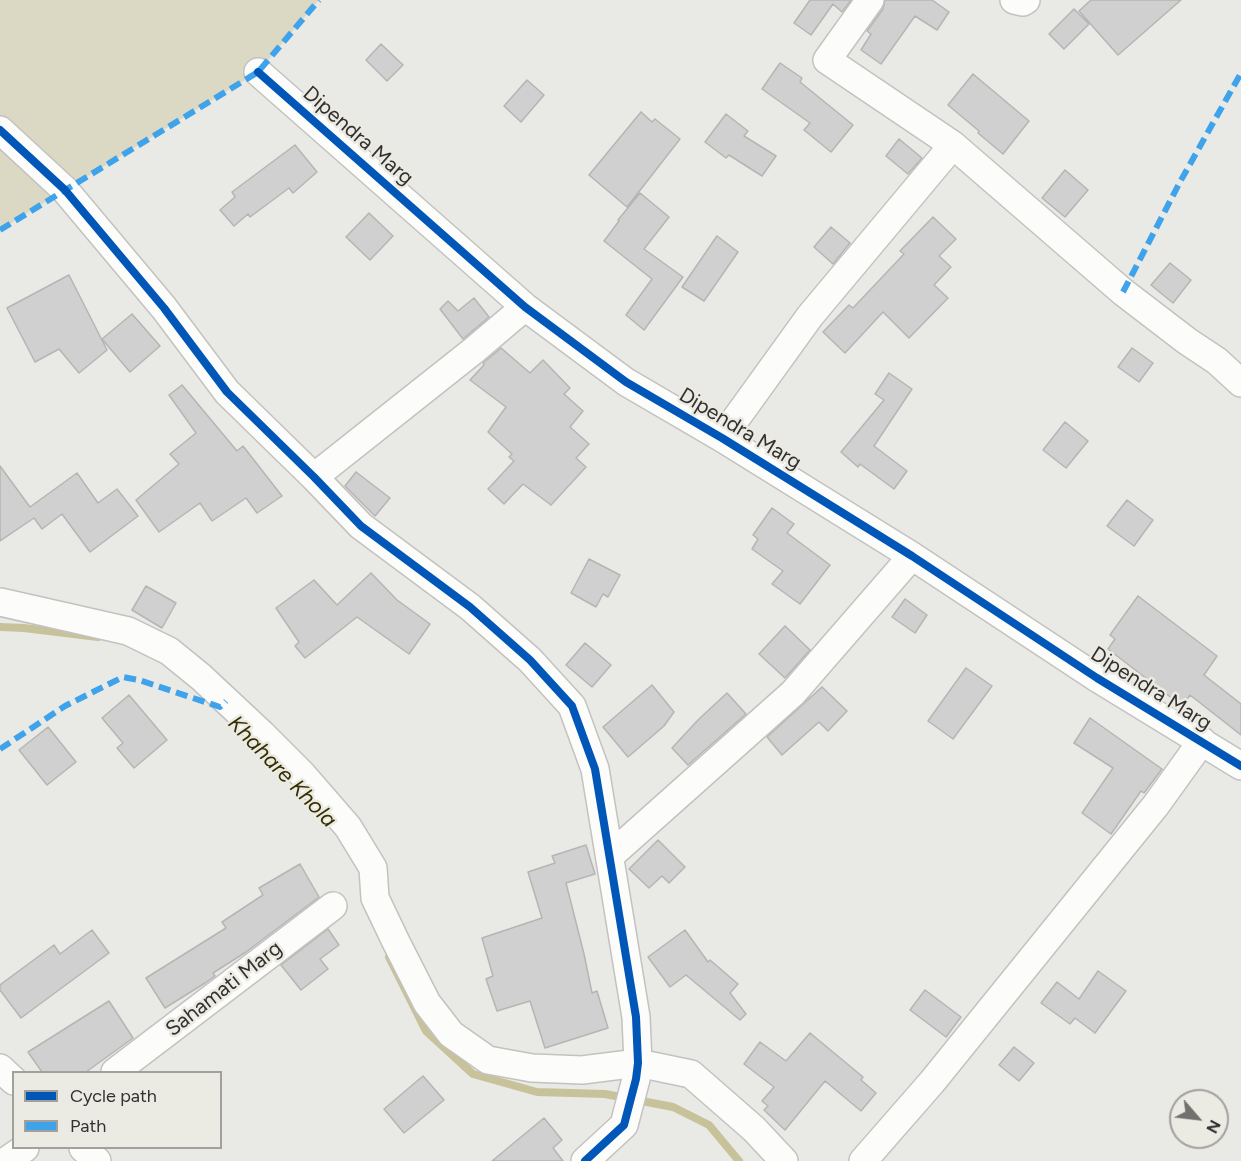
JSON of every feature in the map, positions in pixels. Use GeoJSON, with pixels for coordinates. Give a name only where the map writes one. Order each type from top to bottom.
{"type":"FeatureCollection","features":[{"type":"Feature","properties":{"kind":"street"},"geometry":{"type":"LineString","coordinates":[[870,0],[827,60],[954,145],[1123,292],[1217,361],[1241,383]]}},
{"type":"Feature","properties":{"kind":"street"},"geometry":{"type":"LineString","coordinates":[[1014,0],[1023,2],[1026,0]]}},
{"type":"Feature","properties":{"kind":"street","name":"Dipendra Marg"},"geometry":{"type":"LineString","coordinates":[[258,72],[525,307],[626,382],[722,438],[912,556],[1097,678],[1240,763]]}},
{"type":"Feature","properties":{"kind":"street"},"geometry":{"type":"LineString","coordinates":[[0,130],[65,190],[164,308],[227,392],[361,526],[470,607],[530,660],[572,706],[595,769],[636,1017],[637,1071],[624,1125],[585,1161]]}},
{"type":"Feature","properties":{"kind":"street"},"geometry":{"type":"LineString","coordinates":[[722,438],[810,316],[954,145]]}},
{"type":"Feature","properties":{"kind":"street"},"geometry":{"type":"LineString","coordinates":[[314,477],[464,359],[525,307]]}},
{"type":"Feature","properties":{"kind":"street"},"geometry":{"type":"LineString","coordinates":[[610,856],[793,693],[912,556]]}},
{"type":"Feature","properties":{"kind":"street"},"geometry":{"type":"LineString","coordinates":[[0,602],[128,631],[169,651],[201,677],[262,734],[302,774],[348,827],[373,868],[375,898],[396,942],[427,1003],[451,1034],[488,1060],[532,1068],[691,1074],[754,1129],[784,1161]]}},
{"type":"Feature","properties":{"kind":"street"},"geometry":{"type":"LineString","coordinates":[[863,1161],[932,1082],[1148,815],[1202,741]]}},
{"type":"Feature","properties":{"kind":"street","name":"Sahamati Marg"},"geometry":{"type":"LineString","coordinates":[[116,1071],[333,906]]}},
{"type":"Feature","properties":{"kind":"street"},"geometry":{"type":"LineString","coordinates":[[0,1068],[12,1079]]}},
{"type":"Feature","properties":{"kind":"street"},"geometry":{"type":"LineString","coordinates":[[6,1161],[24,1149]]}},
{"type":"Feature","properties":{"kind":"street"},"geometry":{"type":"LineString","coordinates":[[84,1149],[97,1161]]}},
{"type":"Feature","properties":{"kind":"shaded area"},"geometry":{"type":"Polygon","coordinates":[[[0,0],[319,0],[258,72],[0,230],[0,0]]]}},
{"type":"Feature","properties":{"kind":"building"},"geometry":{"type":"Polygon","coordinates":[[[810,0],[851,0],[842,12],[833,4],[811,35],[794,23],[810,0]]]}},
{"type":"Feature","properties":{"kind":"building"},"geometry":{"type":"Polygon","coordinates":[[[885,0],[932,0],[949,12],[937,30],[915,16],[881,64],[861,50],[871,34],[867,31],[883,9],[885,0]]]}},
{"type":"Feature","properties":{"kind":"building"},"geometry":{"type":"Polygon","coordinates":[[[1091,0],[1181,0],[1118,55],[1079,11],[1091,0]]]}},
{"type":"Feature","properties":{"kind":"building"},"geometry":{"type":"Polygon","coordinates":[[[1074,9],[1089,24],[1064,49],[1049,34],[1074,9]]]}},
{"type":"Feature","properties":{"kind":"building"},"geometry":{"type":"Polygon","coordinates":[[[381,44],[403,65],[387,81],[366,60],[381,44]]]}},
{"type":"Feature","properties":{"kind":"building"},"geometry":{"type":"Polygon","coordinates":[[[780,63],[802,78],[800,82],[853,125],[831,152],[804,130],[810,123],[762,89],[780,63]]]}},
{"type":"Feature","properties":{"kind":"building"},"geometry":{"type":"Polygon","coordinates":[[[973,74],[1029,121],[1003,154],[948,105],[973,74]]]}},
{"type":"Feature","properties":{"kind":"building"},"geometry":{"type":"Polygon","coordinates":[[[527,80],[544,95],[521,122],[504,106],[527,80]]]}},
{"type":"Feature","properties":{"kind":"building"},"geometry":{"type":"Polygon","coordinates":[[[641,112],[652,122],[655,119],[680,139],[627,207],[589,175],[641,112]]]}},
{"type":"Feature","properties":{"kind":"building"},"geometry":{"type":"Polygon","coordinates":[[[726,114],[748,131],[744,136],[776,156],[762,176],[729,155],[726,158],[705,142],[726,114]]]}},
{"type":"Feature","properties":{"kind":"building"},"geometry":{"type":"Polygon","coordinates":[[[899,139],[922,158],[908,174],[886,156],[899,139]]]}},
{"type":"Feature","properties":{"kind":"building"},"geometry":{"type":"Polygon","coordinates":[[[295,145],[317,172],[293,193],[289,188],[250,217],[248,214],[234,226],[220,210],[235,197],[232,192],[295,145]]]}},
{"type":"Feature","properties":{"kind":"building"},"geometry":{"type":"Polygon","coordinates":[[[1065,170],[1088,190],[1065,217],[1042,198],[1065,170]]]}},
{"type":"Feature","properties":{"kind":"building"},"geometry":{"type":"Polygon","coordinates":[[[640,193],[669,217],[644,249],[683,277],[644,330],[626,315],[652,279],[604,241],[640,193]]]}},
{"type":"Feature","properties":{"kind":"building"},"geometry":{"type":"Polygon","coordinates":[[[369,213],[393,236],[370,260],[346,237],[369,213]]]}},
{"type":"Feature","properties":{"kind":"building"},"geometry":{"type":"Polygon","coordinates":[[[933,217],[956,239],[939,256],[951,267],[934,285],[948,298],[909,338],[883,312],[845,353],[823,332],[849,305],[853,308],[904,254],[900,251],[933,217]]]}},
{"type":"Feature","properties":{"kind":"building"},"geometry":{"type":"Polygon","coordinates":[[[831,227],[850,243],[833,264],[814,247],[831,227]]]}},
{"type":"Feature","properties":{"kind":"building"},"geometry":{"type":"Polygon","coordinates":[[[717,236],[738,252],[704,301],[682,287],[717,236]]]}},
{"type":"Feature","properties":{"kind":"building"},"geometry":{"type":"Polygon","coordinates":[[[1170,263],[1191,280],[1173,303],[1151,285],[1170,263]]]}},
{"type":"Feature","properties":{"kind":"building"},"geometry":{"type":"Polygon","coordinates":[[[69,275],[107,350],[79,373],[59,349],[35,362],[7,308],[69,275]]]}},
{"type":"Feature","properties":{"kind":"building"},"geometry":{"type":"Polygon","coordinates":[[[474,298],[489,317],[463,339],[440,309],[448,301],[458,311],[474,298]]]}},
{"type":"Feature","properties":{"kind":"building"},"geometry":{"type":"Polygon","coordinates":[[[132,314],[160,346],[130,372],[102,339],[132,314]]]}},
{"type":"Feature","properties":{"kind":"building"},"geometry":{"type":"Polygon","coordinates":[[[501,348],[530,373],[543,360],[570,388],[564,394],[583,411],[570,427],[589,444],[576,458],[586,467],[551,505],[523,484],[504,504],[488,489],[514,461],[509,457],[512,454],[488,432],[506,407],[470,380],[484,365],[483,363],[501,348]]]}},
{"type":"Feature","properties":{"kind":"building"},"geometry":{"type":"Polygon","coordinates":[[[1132,348],[1153,363],[1139,382],[1118,367],[1132,348]]]}},
{"type":"Feature","properties":{"kind":"building"},"geometry":{"type":"Polygon","coordinates":[[[889,373],[912,389],[874,446],[907,471],[894,489],[860,464],[858,467],[841,452],[884,400],[875,394],[889,373]]]}},
{"type":"Feature","properties":{"kind":"building"},"geometry":{"type":"Polygon","coordinates":[[[182,385],[237,451],[243,446],[282,496],[257,513],[246,498],[212,521],[200,503],[159,532],[136,500],[179,464],[170,454],[196,433],[169,395],[182,385]]]}},
{"type":"Feature","properties":{"kind":"building"},"geometry":{"type":"Polygon","coordinates":[[[1065,422],[1088,441],[1066,468],[1043,450],[1065,422]]]}},
{"type":"Feature","properties":{"kind":"building"},"geometry":{"type":"Polygon","coordinates":[[[0,466],[30,507],[77,473],[98,503],[117,489],[138,516],[90,552],[62,514],[42,529],[34,518],[0,541],[0,466]]]}},
{"type":"Feature","properties":{"kind":"building"},"geometry":{"type":"Polygon","coordinates":[[[356,472],[390,498],[375,516],[345,486],[356,472]]]}},
{"type":"Feature","properties":{"kind":"building"},"geometry":{"type":"Polygon","coordinates":[[[1127,500],[1153,520],[1134,546],[1107,526],[1127,500]]]}},
{"type":"Feature","properties":{"kind":"building"},"geometry":{"type":"Polygon","coordinates":[[[772,508],[794,524],[787,533],[830,565],[800,604],[772,584],[783,571],[752,549],[758,539],[753,535],[772,508]]]}},
{"type":"Feature","properties":{"kind":"building"},"geometry":{"type":"Polygon","coordinates":[[[589,559],[620,575],[608,597],[603,594],[596,607],[571,593],[589,559]]]}},
{"type":"Feature","properties":{"kind":"building"},"geometry":{"type":"Polygon","coordinates":[[[371,573],[397,600],[430,624],[409,654],[357,617],[305,658],[295,646],[299,642],[276,608],[314,580],[337,605],[371,573]]]}},
{"type":"Feature","properties":{"kind":"building"},"geometry":{"type":"Polygon","coordinates":[[[146,586],[176,603],[162,628],[132,610],[146,586]]]}},
{"type":"Feature","properties":{"kind":"building"},"geometry":{"type":"Polygon","coordinates":[[[1138,596],[1217,656],[1204,675],[1241,704],[1241,735],[1190,695],[1182,706],[1108,649],[1115,639],[1110,635],[1138,596]]]}},
{"type":"Feature","properties":{"kind":"building"},"geometry":{"type":"Polygon","coordinates":[[[905,599],[927,615],[915,633],[892,617],[905,599]]]}},
{"type":"Feature","properties":{"kind":"building"},"geometry":{"type":"Polygon","coordinates":[[[785,626],[810,650],[785,678],[759,654],[785,626]]]}},
{"type":"Feature","properties":{"kind":"building"},"geometry":{"type":"Polygon","coordinates":[[[585,643],[611,665],[592,687],[566,665],[585,643]]]}},
{"type":"Feature","properties":{"kind":"building"},"geometry":{"type":"Polygon","coordinates":[[[966,668],[992,686],[953,739],[928,721],[966,668]]]}},
{"type":"Feature","properties":{"kind":"building"},"geometry":{"type":"Polygon","coordinates":[[[652,685],[674,712],[664,726],[628,757],[603,727],[652,685]]]}},
{"type":"Feature","properties":{"kind":"building"},"geometry":{"type":"Polygon","coordinates":[[[822,687],[847,711],[828,731],[819,722],[782,755],[767,737],[822,687]]]}},
{"type":"Feature","properties":{"kind":"building"},"geometry":{"type":"Polygon","coordinates":[[[727,693],[746,714],[688,765],[672,748],[727,693]]]}},
{"type":"Feature","properties":{"kind":"building"},"geometry":{"type":"Polygon","coordinates":[[[129,695],[167,740],[134,768],[117,748],[123,743],[102,718],[129,695]]]}},
{"type":"Feature","properties":{"kind":"building"},"geometry":{"type":"Polygon","coordinates":[[[1090,718],[1162,769],[1144,793],[1141,791],[1111,834],[1082,813],[1113,768],[1074,743],[1090,718]]]}},
{"type":"Feature","properties":{"kind":"building"},"geometry":{"type":"Polygon","coordinates":[[[48,727],[76,762],[47,785],[19,750],[48,727]]]}},
{"type":"Feature","properties":{"kind":"building"},"geometry":{"type":"Polygon","coordinates":[[[658,840],[685,867],[669,883],[662,876],[649,888],[629,869],[658,840]]]}},
{"type":"Feature","properties":{"kind":"building"},"geometry":{"type":"Polygon","coordinates":[[[586,845],[595,874],[566,883],[592,993],[597,991],[608,1028],[545,1048],[530,1001],[497,1011],[486,979],[493,976],[482,938],[542,918],[528,872],[555,863],[552,856],[586,845]]]}},
{"type":"Feature","properties":{"kind":"building"},"geometry":{"type":"Polygon","coordinates":[[[300,864],[319,897],[246,952],[213,973],[215,976],[165,1008],[146,978],[226,928],[222,922],[263,895],[259,888],[300,864]]]}},
{"type":"Feature","properties":{"kind":"building"},"geometry":{"type":"Polygon","coordinates":[[[328,929],[339,945],[320,959],[328,969],[301,990],[281,965],[328,929]]]}},
{"type":"Feature","properties":{"kind":"building"},"geometry":{"type":"Polygon","coordinates":[[[92,930],[109,953],[21,1018],[0,990],[0,985],[54,945],[60,954],[92,930]]]}},
{"type":"Feature","properties":{"kind":"building"},"geometry":{"type":"Polygon","coordinates":[[[685,930],[708,962],[710,960],[738,984],[730,993],[746,1014],[740,1020],[686,975],[670,987],[648,957],[685,930]]]}},
{"type":"Feature","properties":{"kind":"building"},"geometry":{"type":"Polygon","coordinates":[[[1098,971],[1126,991],[1095,1033],[1075,1018],[1070,1024],[1041,1003],[1057,982],[1079,999],[1098,971]]]}},
{"type":"Feature","properties":{"kind":"building"},"geometry":{"type":"Polygon","coordinates":[[[925,990],[961,1017],[946,1037],[910,1010],[925,990]]]}},
{"type":"Feature","properties":{"kind":"building"},"geometry":{"type":"Polygon","coordinates":[[[109,1001],[133,1038],[87,1071],[41,1071],[28,1052],[109,1001]]]}},
{"type":"Feature","properties":{"kind":"building"},"geometry":{"type":"Polygon","coordinates":[[[810,1033],[863,1077],[861,1080],[876,1093],[861,1111],[825,1081],[785,1130],[764,1110],[768,1106],[762,1101],[774,1087],[744,1064],[760,1042],[786,1061],[810,1033]]]}},
{"type":"Feature","properties":{"kind":"building"},"geometry":{"type":"Polygon","coordinates":[[[1014,1047],[1034,1063],[1019,1081],[999,1065],[1014,1047]]]}},
{"type":"Feature","properties":{"kind":"building"},"geometry":{"type":"Polygon","coordinates":[[[423,1076],[444,1100],[404,1133],[384,1109],[423,1076]]]}},
{"type":"Feature","properties":{"kind":"building"},"geometry":{"type":"Polygon","coordinates":[[[544,1118],[562,1140],[553,1148],[563,1161],[492,1161],[544,1118]]]}},
{"type":"Feature","properties":{"kind":"waterway","name":"Khahare Khola"},"geometry":{"type":"LineString","coordinates":[[0,627],[98,637]]}},
{"type":"Feature","properties":{"kind":"waterway","name":"Khahare Khola"},"geometry":{"type":"LineString","coordinates":[[389,957],[426,1031],[473,1074],[537,1092],[605,1094],[673,1107],[709,1125],[739,1161]]}},
{"type":"Feature","properties":{"kind":"marked path"},"geometry":{"type":"LineString","coordinates":[[0,230],[258,72],[319,0]]}},
{"type":"Feature","properties":{"kind":"marked path"},"geometry":{"type":"LineString","coordinates":[[1123,292],[1180,182],[1241,73]]}},
{"type":"Feature","properties":{"kind":"marked path"},"geometry":{"type":"LineString","coordinates":[[0,749],[65,706],[123,677],[139,680],[220,707],[226,701]]}},
{"type":"Feature","properties":{"kind":"cycle path"},"geometry":{"type":"LineString","coordinates":[[258,72],[525,307],[626,382],[722,438],[912,556],[1097,678],[1241,766]]}},
{"type":"Feature","properties":{"kind":"cycle path"},"geometry":{"type":"LineString","coordinates":[[0,130],[65,190],[164,308],[227,392],[361,526],[470,607],[530,660],[572,706],[595,769],[636,1017],[638,1063],[624,1125],[585,1161]]}}]}
